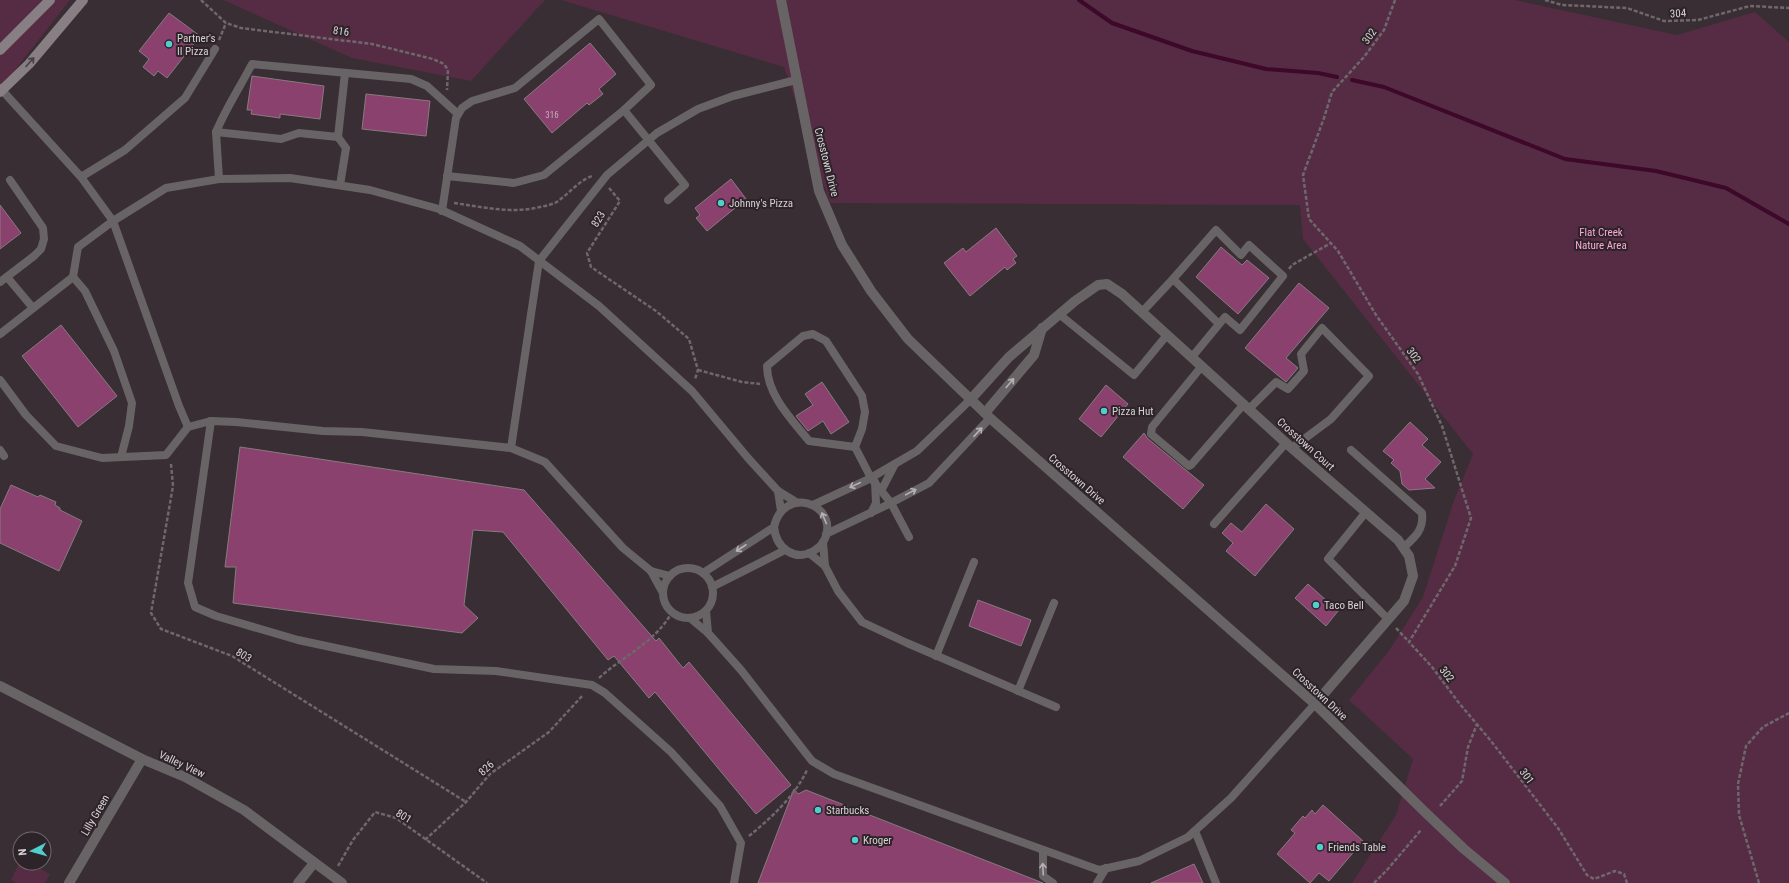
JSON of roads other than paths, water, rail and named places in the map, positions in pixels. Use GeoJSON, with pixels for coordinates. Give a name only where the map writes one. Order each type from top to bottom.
{"type":"FeatureCollection","features":[{"type":"Feature","properties":{"kind":"main road"},"geometry":{"type":"LineString","coordinates":[[0,50],[50,0]]}},
{"type":"Feature","properties":{"kind":"main road"},"geometry":{"type":"LineString","coordinates":[[1,90],[29,64],[83,0]]}},
{"type":"Feature","properties":{"kind":"street","name":"Crosstown Drive"},"geometry":{"type":"LineString","coordinates":[[780,0],[819,191],[842,246],[871,292],[908,340],[987,416],[1315,704],[1464,849],[1505,883]]}},
{"type":"Feature","properties":{"kind":"street","name":"Crosstown Court"},"geometry":{"type":"LineString","coordinates":[[971,399],[1009,357],[1059,314],[1098,285],[1107,284],[1122,294],[1289,446],[1398,540],[1409,556],[1413,576],[1404,601],[1315,704]]}},
{"type":"Feature","properties":{"kind":"street"},"geometry":{"type":"LineString","coordinates":[[987,416],[1034,355],[1042,328]]}},
{"type":"Feature","properties":{"kind":"street","name":"Valley View"},"geometry":{"type":"LineString","coordinates":[[0,686],[142,759],[185,777],[244,810],[342,883]]}},
{"type":"Feature","properties":{"kind":"street","name":"Lilly Green"},"geometry":{"type":"LineString","coordinates":[[70,883],[142,759]]}},
{"type":"Feature","properties":{"kind":"street"},"geometry":{"type":"LineString","coordinates":[[298,883],[314,863]]}},
{"type":"Feature","properties":{"kind":"lane"},"geometry":{"type":"LineString","coordinates":[[442,211],[444,202],[447,176],[456,118],[462,108],[472,101],[515,88],[599,19],[651,85],[624,110],[544,175],[514,184],[447,176]]}},
{"type":"Feature","properties":{"kind":"lane"},"geometry":{"type":"LineString","coordinates":[[81,177],[125,150],[185,98],[215,49]]}},
{"type":"Feature","properties":{"kind":"lane"},"geometry":{"type":"LineString","coordinates":[[219,179],[216,132],[223,114],[239,90],[252,64],[411,79],[427,86],[458,114]]}},
{"type":"Feature","properties":{"kind":"lane"},"geometry":{"type":"LineString","coordinates":[[340,185],[346,148],[338,137],[345,73]]}},
{"type":"Feature","properties":{"kind":"lane"},"geometry":{"type":"LineString","coordinates":[[511,448],[540,261],[603,180],[657,133],[698,109],[733,96],[796,80]]}},
{"type":"Feature","properties":{"kind":"lane"},"geometry":{"type":"LineString","coordinates":[[1,90],[81,177],[113,221],[178,406],[188,427]]}},
{"type":"Feature","properties":{"kind":"lane"},"geometry":{"type":"LineString","coordinates":[[624,110],[685,185],[668,200]]}},
{"type":"Feature","properties":{"kind":"lane"},"geometry":{"type":"LineString","coordinates":[[216,132],[281,139],[299,133],[338,137]]}},
{"type":"Feature","properties":{"kind":"lane"},"geometry":{"type":"LineString","coordinates":[[0,334],[73,277],[78,247],[113,221],[166,188],[219,179],[290,178],[370,190],[442,211],[520,246],[600,306],[692,391],[748,458],[778,491],[796,502]]}},
{"type":"Feature","properties":{"kind":"lane"},"geometry":{"type":"LineString","coordinates":[[10,180],[43,228],[44,239],[40,249],[34,256],[3,279],[33,308]]}},
{"type":"Feature","properties":{"kind":"lane"},"geometry":{"type":"LineString","coordinates":[[1142,312],[1216,230],[1241,254],[1249,246],[1283,276],[1240,330],[1225,317],[1192,357]]}},
{"type":"Feature","properties":{"kind":"lane"},"geometry":{"type":"LineString","coordinates":[[73,277],[85,291],[114,351],[132,403],[129,426],[121,457]]}},
{"type":"Feature","properties":{"kind":"lane"},"geometry":{"type":"LineString","coordinates":[[1173,279],[1219,324]]}},
{"type":"Feature","properties":{"kind":"lane"},"geometry":{"type":"LineString","coordinates":[[1059,314],[1134,375],[1168,335]]}},
{"type":"Feature","properties":{"kind":"lane"},"geometry":{"type":"LineString","coordinates":[[1202,366],[1152,427],[1151,434],[1189,466],[1192,465],[1247,407],[1276,382],[1288,389],[1304,371],[1301,354],[1322,328],[1369,376],[1331,419],[1289,446],[1214,524]]}},
{"type":"Feature","properties":{"kind":"lane"},"geometry":{"type":"LineString","coordinates":[[813,334],[826,341],[862,396],[865,412],[862,429],[854,447],[809,441],[789,417],[769,385],[767,366],[804,336],[813,334]]}},
{"type":"Feature","properties":{"kind":"lane"},"geometry":{"type":"LineString","coordinates":[[0,380],[26,415],[56,446],[102,458],[166,455],[188,427],[211,421],[236,422],[323,431],[362,432],[511,448],[545,462],[623,548],[650,571],[663,594],[667,607],[672,612],[684,618],[698,616],[706,611],[711,604],[713,596],[709,579],[703,573],[696,569],[682,568],[670,576],[664,587],[663,594]]}},
{"type":"Feature","properties":{"kind":"lane"},"geometry":{"type":"LineString","coordinates":[[813,505],[873,480],[895,464],[917,451],[971,399]]}},
{"type":"Feature","properties":{"kind":"lane"},"geometry":{"type":"LineString","coordinates":[[825,566],[825,538],[827,526],[825,517],[820,510],[805,502],[796,502],[788,505],[781,511],[776,518],[774,527],[777,540],[785,550],[800,555],[809,553],[819,547],[825,538],[929,483],[987,416]]}},
{"type":"Feature","properties":{"kind":"lane"},"geometry":{"type":"LineString","coordinates":[[211,421],[188,583],[195,606],[216,616],[298,640],[434,669],[496,671],[592,685],[605,693],[676,758],[720,806],[741,843],[734,883]]}},
{"type":"Feature","properties":{"kind":"lane"},"geometry":{"type":"LineString","coordinates":[[854,447],[873,480],[891,503],[909,537]]}},
{"type":"Feature","properties":{"kind":"lane"},"geometry":{"type":"LineString","coordinates":[[1351,450],[1422,513],[1423,523],[1418,533],[1403,548]]}},
{"type":"Feature","properties":{"kind":"lane"},"geometry":{"type":"LineString","coordinates":[[881,491],[895,464]]}},
{"type":"Feature","properties":{"kind":"lane"},"geometry":{"type":"LineString","coordinates":[[871,513],[876,503],[873,480]]}},
{"type":"Feature","properties":{"kind":"lane"},"geometry":{"type":"LineString","coordinates":[[778,491],[781,511]]}},
{"type":"Feature","properties":{"kind":"lane"},"geometry":{"type":"LineString","coordinates":[[1366,512],[1328,559],[1388,619]]}},
{"type":"Feature","properties":{"kind":"lane"},"geometry":{"type":"LineString","coordinates":[[703,573],[774,527]]}},
{"type":"Feature","properties":{"kind":"lane"},"geometry":{"type":"LineString","coordinates":[[712,587],[785,550]]}},
{"type":"Feature","properties":{"kind":"lane"},"geometry":{"type":"LineString","coordinates":[[809,553],[825,566],[838,591],[862,622],[936,656],[1056,707]]}},
{"type":"Feature","properties":{"kind":"lane"},"geometry":{"type":"LineString","coordinates":[[936,656],[974,562]]}},
{"type":"Feature","properties":{"kind":"lane"},"geometry":{"type":"LineString","coordinates":[[650,571],[670,576]]}},
{"type":"Feature","properties":{"kind":"lane"},"geometry":{"type":"LineString","coordinates":[[1018,691],[1054,603]]}},
{"type":"Feature","properties":{"kind":"lane"},"geometry":{"type":"LineString","coordinates":[[706,611],[708,632]]}},
{"type":"Feature","properties":{"kind":"lane"},"geometry":{"type":"LineString","coordinates":[[690,618],[708,632],[741,670],[812,761],[834,774],[1099,870],[1139,861],[1188,837],[1231,798],[1315,704]]}},
{"type":"Feature","properties":{"kind":"lane"},"geometry":{"type":"LineString","coordinates":[[1195,831],[1216,883]]}},
{"type":"Feature","properties":{"kind":"lane"},"geometry":{"type":"LineString","coordinates":[[1043,850],[1043,876],[1053,883]]}},
{"type":"Feature","properties":{"kind":"lane"},"geometry":{"type":"LineString","coordinates":[[1097,883],[1106,868]]}},
{"type":"Feature","properties":{"kind":"waterway"},"geometry":{"type":"LineString","coordinates":[[1079,0],[1112,23],[1192,51],[1266,69],[1318,73],[1337,77]]}},
{"type":"Feature","properties":{"kind":"waterway"},"geometry":{"type":"LineString","coordinates":[[1352,80],[1384,87],[1565,159],[1656,171],[1726,188],[1789,224]]}},
{"type":"Feature","properties":{"kind":"place","name":"Partner's II Pizza"},"geometry":{"type":"Point","coordinates":[169,44]}},
{"type":"Feature","properties":{"kind":"place","name":"Johnny's Pizza"},"geometry":{"type":"Point","coordinates":[721,203]}},
{"type":"Feature","properties":{"kind":"place","name":"Pizza Hut"},"geometry":{"type":"Point","coordinates":[1104,411]}},
{"type":"Feature","properties":{"kind":"place","name":"Taco Bell"},"geometry":{"type":"Point","coordinates":[1316,605]}},
{"type":"Feature","properties":{"kind":"place","name":"Starbucks"},"geometry":{"type":"Point","coordinates":[818,810]}},
{"type":"Feature","properties":{"kind":"place","name":"Kroger"},"geometry":{"type":"Point","coordinates":[855,840]}},
{"type":"Feature","properties":{"kind":"place","name":"Friends Table"},"geometry":{"type":"Point","coordinates":[1320,847]}},
{"type":"Feature","properties":{"kind":"park label","name":"Flat Creek Nature Area"},"geometry":{"type":"Point","coordinates":[1601,238]}}]}
